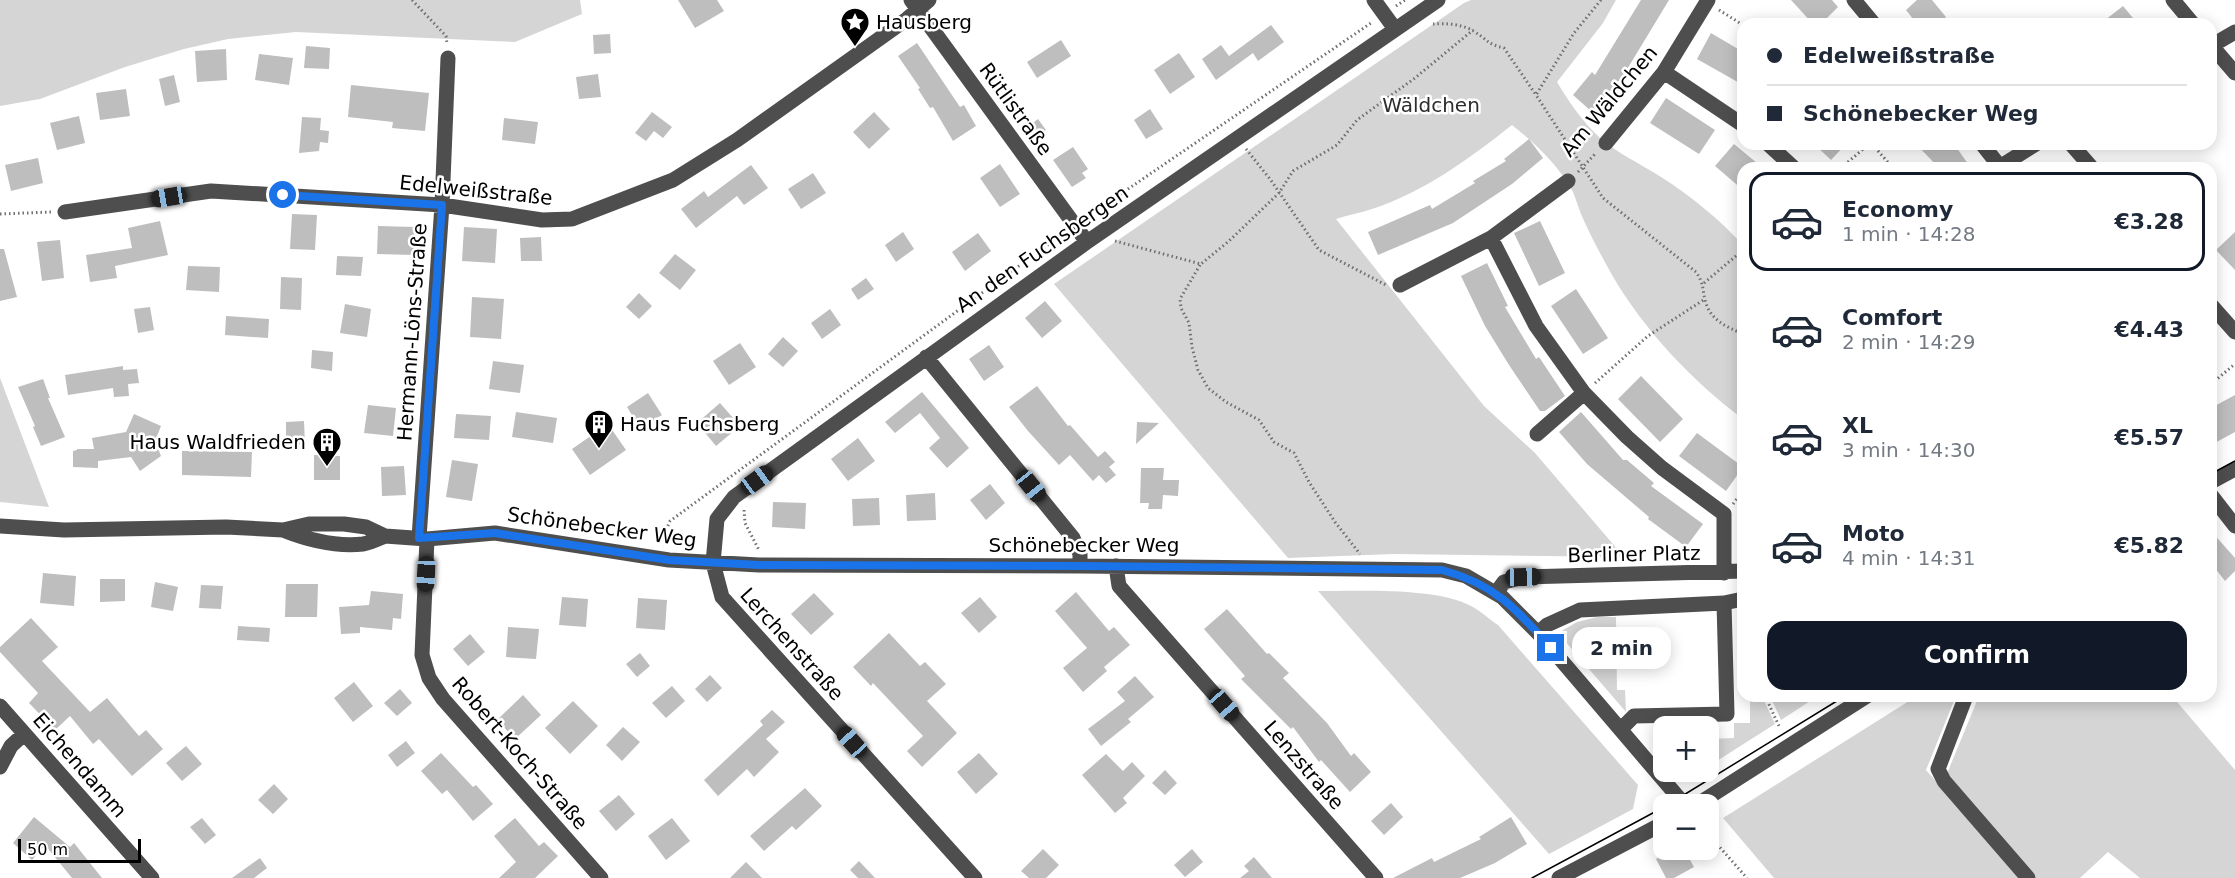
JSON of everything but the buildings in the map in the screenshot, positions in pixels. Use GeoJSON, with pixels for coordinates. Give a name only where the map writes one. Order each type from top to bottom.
{"type":"FeatureCollection","features":[{"type":"Feature","properties":{"kind":"street"},"geometry":{"type":"LineString","coordinates":[[1374,0],[1395,29]]}},
{"type":"Feature","properties":{"kind":"street","name":"An den Fuchsbergen"},"geometry":{"type":"LineString","coordinates":[[712,563],[717,519],[734,497],[1087,242],[1438,0]]}},
{"type":"Feature","properties":{"kind":"street"},"geometry":{"type":"LineString","coordinates":[[1854,0],[1869,18]]}},
{"type":"Feature","properties":{"kind":"street"},"geometry":{"type":"LineString","coordinates":[[2173,0],[2188,18]]}},
{"type":"Feature","properties":{"kind":"street","name":"Am Wäldchen"},"geometry":{"type":"LineString","coordinates":[[1606,144],[1664,72],[1708,2]]}},
{"type":"Feature","properties":{"kind":"street","name":"Edelweißstraße"},"geometry":{"type":"LineString","coordinates":[[65,212],[211,191],[442,205],[542,220],[572,219],[673,180],[737,140],[919,3]]}},
{"type":"Feature","properties":{"kind":"street","name":"Rütlistraße"},"geometry":{"type":"LineString","coordinates":[[919,3],[1087,242]]}},
{"type":"Feature","properties":{"kind":"street"},"geometry":{"type":"LineString","coordinates":[[2217,42],[2235,32]]}},
{"type":"Feature","properties":{"kind":"street"},"geometry":{"type":"LineString","coordinates":[[2217,52],[2235,73]]}},
{"type":"Feature","properties":{"kind":"street","name":"Hermann-Löns-Straße"},"geometry":{"type":"LineString","coordinates":[[423,539],[448,58]]}},
{"type":"Feature","properties":{"kind":"street"},"geometry":{"type":"LineString","coordinates":[[1664,72],[1737,121]]}},
{"type":"Feature","properties":{"kind":"street"},"geometry":{"type":"LineString","coordinates":[[1774,150],[1788,162]]}},
{"type":"Feature","properties":{"kind":"street"},"geometry":{"type":"LineString","coordinates":[[1987,150],[1997,162]]}},
{"type":"Feature","properties":{"kind":"street"},"geometry":{"type":"LineString","coordinates":[[2009,162],[2027,150]]}},
{"type":"Feature","properties":{"kind":"street"},"geometry":{"type":"LineString","coordinates":[[2076,150],[2087,162]]}},
{"type":"Feature","properties":{"kind":"street","name":"Am Wäldchen"},"geometry":{"type":"LineString","coordinates":[[1400,285],[1491,238],[1568,181]]}},
{"type":"Feature","properties":{"kind":"street"},"geometry":{"type":"LineString","coordinates":[[1491,238],[1536,326],[1584,393],[1627,437],[1662,468],[1724,514],[1724,573]]}},
{"type":"Feature","properties":{"kind":"street"},"geometry":{"type":"LineString","coordinates":[[2217,312],[2235,332]]}},
{"type":"Feature","properties":{"kind":"street"},"geometry":{"type":"LineString","coordinates":[[926,357],[1073,538],[1080,554],[1080,566]]}},
{"type":"Feature","properties":{"kind":"street"},"geometry":{"type":"LineString","coordinates":[[1537,434],[1584,393]]}},
{"type":"Feature","properties":{"kind":"street"},"geometry":{"type":"LineString","coordinates":[[2217,479],[2235,469]]}},
{"type":"Feature","properties":{"kind":"street"},"geometry":{"type":"LineString","coordinates":[[2217,503],[2235,526]]}},
{"type":"Feature","properties":{"kind":"street","name":"Schönebecker Weg"},"geometry":{"type":"LineString","coordinates":[[0,526],[64,531],[226,527],[283,530],[303,538],[332,544],[365,544],[386,536],[423,539],[495,533],[669,560],[759,565],[1442,570],[1466,576],[1496,593],[1538,633],[1676,794]]}},
{"type":"Feature","properties":{"kind":"street","name":"Robert-Koch-Straße"},"geometry":{"type":"LineString","coordinates":[[423,539],[422,655],[429,678],[443,699],[601,878]]}},
{"type":"Feature","properties":{"kind":"street","name":"Lerchenstraße"},"geometry":{"type":"LineString","coordinates":[[712,563],[722,597],[975,878]]}},
{"type":"Feature","properties":{"kind":"street","name":"Lenzstraße"},"geometry":{"type":"LineString","coordinates":[[1116,566],[1119,586],[1376,878]]}},
{"type":"Feature","properties":{"kind":"street","name":"Berliner Platz"},"geometry":{"type":"LineString","coordinates":[[1496,593],[1504,582],[1523,577],[1737,572]]}},
{"type":"Feature","properties":{"kind":"street"},"geometry":{"type":"LineString","coordinates":[[1538,633],[1547,625],[1580,610],[1724,603],[1737,600]]}},
{"type":"Feature","properties":{"kind":"street"},"geometry":{"type":"LineString","coordinates":[[1622,729],[1634,716],[1727,714],[1724,603]]}},
{"type":"Feature","properties":{"kind":"street"},"geometry":{"type":"LineString","coordinates":[[1714,794],[1858,702]]}},
{"type":"Feature","properties":{"kind":"street"},"geometry":{"type":"LineString","coordinates":[[1964,702],[1938,769],[1944,781],[2028,878]]}},
{"type":"Feature","properties":{"kind":"street","name":"Eichendamm"},"geometry":{"type":"LineString","coordinates":[[0,706],[152,878]]}},
{"type":"Feature","properties":{"kind":"street"},"geometry":{"type":"LineString","coordinates":[[0,767],[11,746],[24,734]]}},
{"type":"Feature","properties":{"kind":"street"},"geometry":{"type":"LineString","coordinates":[[1559,878],[1576,874],[1653,829]]}},
{"type":"Feature","properties":{"kind":"path"},"geometry":{"type":"LineString","coordinates":[[411,0],[446,36],[448,58]]}},
{"type":"Feature","properties":{"kind":"path"},"geometry":{"type":"LineString","coordinates":[[666,530],[670,521],[1076,225],[1405,0]]}},
{"type":"Feature","properties":{"kind":"path"},"geometry":{"type":"LineString","coordinates":[[1536,95],[1574,33],[1601,0]]}},
{"type":"Feature","properties":{"kind":"path"},"geometry":{"type":"LineString","coordinates":[[1708,2],[1737,21]]}},
{"type":"Feature","properties":{"kind":"path"},"geometry":{"type":"LineString","coordinates":[[1426,24],[1447,22],[1473,30],[1489,44],[1504,48],[1603,198],[1696,272],[1704,283],[1705,299],[1711,314],[1721,324],[1737,331]]}},
{"type":"Feature","properties":{"kind":"path"},"geometry":{"type":"LineString","coordinates":[[1363,558],[1335,522],[1309,482],[1294,453],[1274,442],[1259,420],[1226,402],[1208,387],[1198,370],[1189,323],[1179,299],[1201,264],[1229,241],[1279,193],[1293,171],[1337,145],[1357,120],[1415,78],[1473,30]]}},
{"type":"Feature","properties":{"kind":"path"},"geometry":{"type":"LineString","coordinates":[[1238,138],[1319,250],[1383,285],[1400,285]]}},
{"type":"Feature","properties":{"kind":"path","name":"Am Wäldchen"},"geometry":{"type":"LineString","coordinates":[[1568,181],[1606,144]]}},
{"type":"Feature","properties":{"kind":"path"},"geometry":{"type":"LineString","coordinates":[[1848,162],[1864,150]]}},
{"type":"Feature","properties":{"kind":"path"},"geometry":{"type":"LineString","coordinates":[[1876,150],[1888,162]]}},
{"type":"Feature","properties":{"kind":"path"},"geometry":{"type":"LineString","coordinates":[[0,214],[65,212]]}},
{"type":"Feature","properties":{"kind":"path"},"geometry":{"type":"LineString","coordinates":[[1087,242],[1101,240],[1118,242],[1201,264]]}},
{"type":"Feature","properties":{"kind":"path"},"geometry":{"type":"LineString","coordinates":[[1704,283],[1737,255]]}},
{"type":"Feature","properties":{"kind":"path"},"geometry":{"type":"LineString","coordinates":[[1584,393],[1648,336],[1705,299]]}},
{"type":"Feature","properties":{"kind":"path"},"geometry":{"type":"LineString","coordinates":[[2217,379],[2235,364]]}},
{"type":"Feature","properties":{"kind":"path"},"geometry":{"type":"LineString","coordinates":[[1769,702],[1779,726]]}},
{"type":"Feature","properties":{"kind":"path"},"geometry":{"type":"LineString","coordinates":[[1719,846],[1747,878]]}},
{"type":"Feature","properties":{"kind":"green space"},"geometry":{"type":"Polygon","coordinates":[[[0,0],[580,0],[582,14],[515,42],[296,32],[228,39],[184,49],[125,67],[40,99],[0,106],[0,0]]]}},
{"type":"Feature","properties":{"kind":"green space","name":"Wäldchen"},"geometry":{"type":"Polygon","coordinates":[[[1471,0],[1616,0],[1603,23],[1557,82],[1576,111],[1599,137],[1694,200],[1737,239],[1737,414],[1687,371],[1639,316],[1612,275],[1588,230],[1567,182],[1546,156],[1512,125],[1463,162],[1428,184],[1391,202],[1336,219],[1484,406],[1535,453],[1624,557],[1394,554],[1288,558],[1054,284],[1471,0]]]}},
{"type":"Feature","properties":{"kind":"green space"},"geometry":{"type":"Polygon","coordinates":[[[0,378],[49,507],[0,502],[0,378]]]}},
{"type":"Feature","properties":{"kind":"green space"},"geometry":{"type":"Polygon","coordinates":[[[1318,591],[1418,593],[1456,600],[1478,610],[1498,625],[1638,785],[1633,809],[1549,854],[1318,591]]]}},
{"type":"Feature","properties":{"kind":"green space"},"geometry":{"type":"Polygon","coordinates":[[[1597,617],[1616,617],[1617,690],[1625,690],[1626,712],[1558,633],[1577,622],[1597,617]]]}},
{"type":"Feature","properties":{"kind":"green space"},"geometry":{"type":"Polygon","coordinates":[[[1750,702],[1765,702],[1775,724],[1719,760],[1719,739],[1734,738],[1734,723],[1750,723],[1750,702]]]}},
{"type":"Feature","properties":{"kind":"green space"},"geometry":{"type":"Polygon","coordinates":[[[1773,702],[1809,702],[1781,720],[1773,702]]]}},
{"type":"Feature","properties":{"kind":"green space"},"geometry":{"type":"Polygon","coordinates":[[[1907,702],[1954,702],[1926,770],[2021,878],[1774,878],[1723,818],[1907,702]]]}},
{"type":"Feature","properties":{"kind":"green space"},"geometry":{"type":"Polygon","coordinates":[[[1977,702],[2177,702],[2235,770],[2235,878],[2140,878],[2108,852],[2080,878],[2033,878],[1946,776],[1977,702]]]}},
{"type":"Feature","properties":{"kind":"tram line"},"geometry":{"type":"LineString","coordinates":[[2217,471],[2235,461]]}},
{"type":"Feature","properties":{"kind":"tram line"},"geometry":{"type":"LineString","coordinates":[[1685,794],[1835,702]]}},
{"type":"Feature","properties":{"kind":"tram line"},"geometry":{"type":"LineString","coordinates":[[1532,878],[1653,813]]}},
{"type":"Feature","properties":{"kind":"place","name":"Hausberg"},"geometry":{"type":"Point","coordinates":[855,48]}},
{"type":"Feature","properties":{"kind":"place","name":"Haus Fuchsberg"},"geometry":{"type":"Point","coordinates":[599,450]}},
{"type":"Feature","properties":{"kind":"place","name":"Haus Waldfrieden"},"geometry":{"type":"Point","coordinates":[327,468]}},
{"type":"Feature","properties":{"kind":"route"},"geometry":{"type":"LineString","coordinates":[[283,195],[442,205],[419,538],[495,533],[669,560],[759,565],[1442,570],[1466,576],[1502,597],[1551,648]]}}]}
